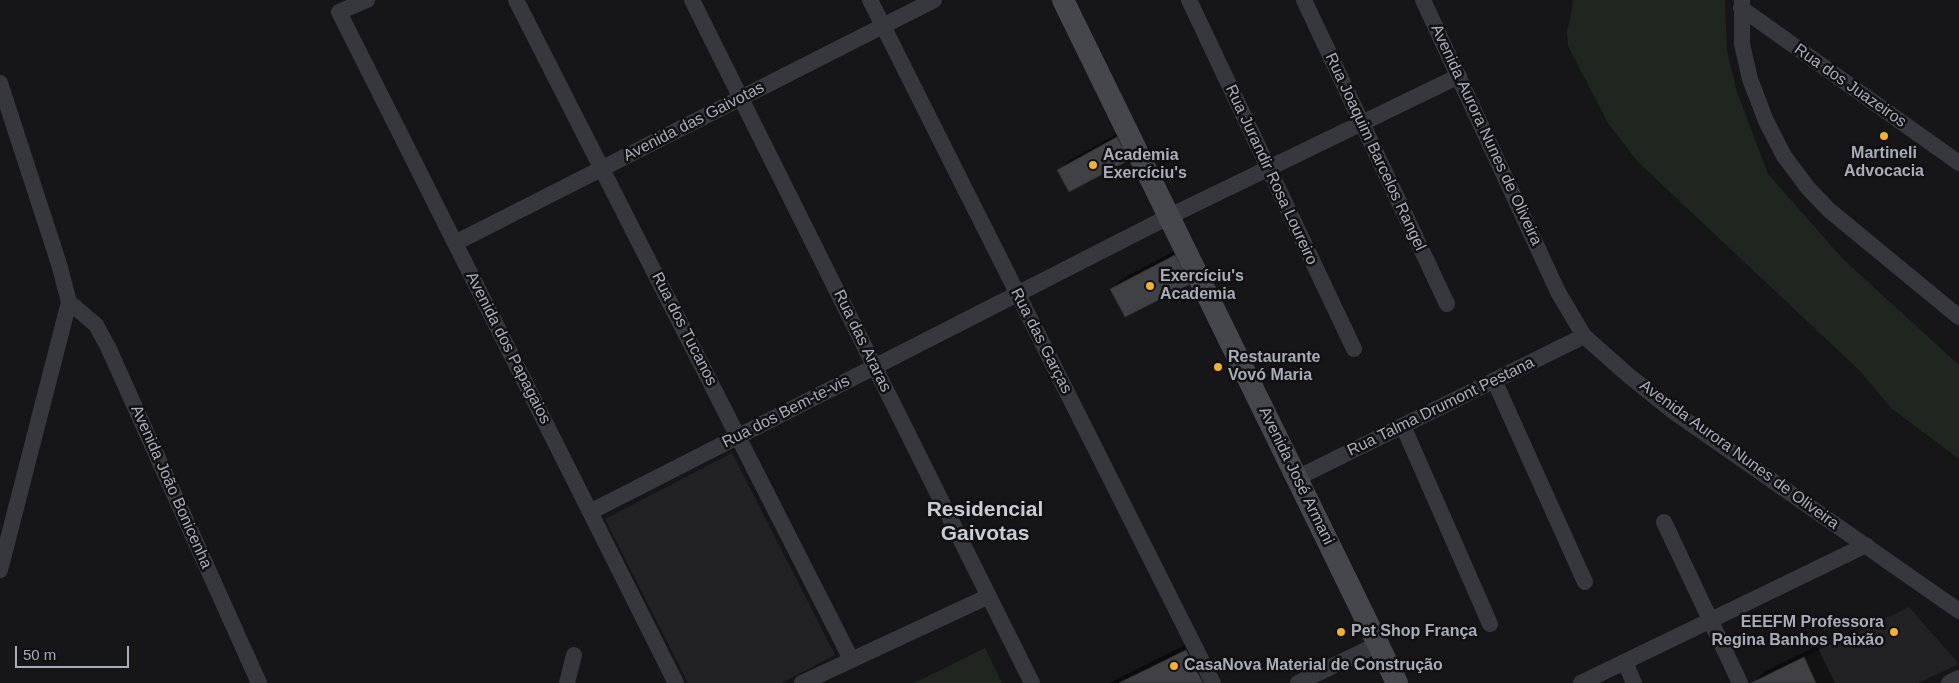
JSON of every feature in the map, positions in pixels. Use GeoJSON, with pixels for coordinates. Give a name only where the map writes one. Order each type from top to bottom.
{"type":"FeatureCollection","features":[{"type":"Feature","properties":{"kind":"main road","name":"Avenida José Armani"},"geometry":{"type":"LineString","coordinates":[[1063,0],[1397,683]]}},
{"type":"Feature","properties":{"kind":"street","name":"Avenida dos Papagaios"},"geometry":{"type":"LineString","coordinates":[[367,0],[339,12],[676,683]]}},
{"type":"Feature","properties":{"kind":"street","name":"Rua dos Tucanos"},"geometry":{"type":"LineString","coordinates":[[516,0],[851,659]]}},
{"type":"Feature","properties":{"kind":"street","name":"Rua das Araras"},"geometry":{"type":"LineString","coordinates":[[692,0],[1032,683]]}},
{"type":"Feature","properties":{"kind":"street","name":"Rua das Garças"},"geometry":{"type":"LineString","coordinates":[[870,0],[1213,683]]}},
{"type":"Feature","properties":{"kind":"street","name":"Avenida das Gaivotas"},"geometry":{"type":"LineString","coordinates":[[455,243],[934,0]]}},
{"type":"Feature","properties":{"kind":"street","name":"Rua Jurandir Rosa Loureiro"},"geometry":{"type":"LineString","coordinates":[[1189,0],[1354,349]]}},
{"type":"Feature","properties":{"kind":"street","name":"Rua Joaquim Barcelos Rangel"},"geometry":{"type":"LineString","coordinates":[[1304,0],[1447,304]]}},
{"type":"Feature","properties":{"kind":"street","name":"Avenida Aurora Nunes de Oliveira"},"geometry":{"type":"LineString","coordinates":[[1423,0],[1558,292],[1584,336],[1674,412],[1959,611]]}},
{"type":"Feature","properties":{"kind":"street","name":"Rua dos Juazeiros"},"geometry":{"type":"LineString","coordinates":[[1741,4],[1959,163]]}},
{"type":"Feature","properties":{"kind":"street"},"geometry":{"type":"LineString","coordinates":[[1741,4],[1742,44],[1750,79],[1766,122],[1784,156],[1808,188],[1829,210],[1959,316]]}},
{"type":"Feature","properties":{"kind":"street","name":"Rua dos Bem-te-vis"},"geometry":{"type":"LineString","coordinates":[[590,512],[1170,216],[1459,76]]}},
{"type":"Feature","properties":{"kind":"street"},"geometry":{"type":"LineString","coordinates":[[0,83],[59,264],[69,302],[0,570]]}},
{"type":"Feature","properties":{"kind":"street","name":"Avenida João Bonicenha"},"geometry":{"type":"LineString","coordinates":[[69,302],[96,325],[108,347],[259,683]]}},
{"type":"Feature","properties":{"kind":"street","name":"Rua Talma Drumont Pestana"},"geometry":{"type":"LineString","coordinates":[[1297,478],[1584,336]]}},
{"type":"Feature","properties":{"kind":"street"},"geometry":{"type":"LineString","coordinates":[[1494,380],[1585,582]]}},
{"type":"Feature","properties":{"kind":"street"},"geometry":{"type":"LineString","coordinates":[[1403,426],[1490,624]]}},
{"type":"Feature","properties":{"kind":"street"},"geometry":{"type":"LineString","coordinates":[[1664,522],[1740,683]]}},
{"type":"Feature","properties":{"kind":"street"},"geometry":{"type":"LineString","coordinates":[[1581,683],[1866,546]]}},
{"type":"Feature","properties":{"kind":"street"},"geometry":{"type":"LineString","coordinates":[[802,683],[989,596]]}},
{"type":"Feature","properties":{"kind":"street"},"geometry":{"type":"LineString","coordinates":[[1298,683],[1378,644]]}},
{"type":"Feature","properties":{"kind":"street"},"geometry":{"type":"LineString","coordinates":[[567,683],[574,655]]}},
{"type":"Feature","properties":{"kind":"street"},"geometry":{"type":"LineString","coordinates":[[1625,662],[1634,683]]}},
{"type":"Feature","properties":{"kind":"street"},"geometry":{"type":"LineString","coordinates":[[1949,683],[1959,678]]}},
{"type":"Feature","properties":{"kind":"shaded area"},"geometry":{"type":"Polygon","coordinates":[[[1573,0],[1725,0],[1727,51],[1737,92],[1768,174],[1843,259],[1959,365],[1959,459],[1892,409],[1859,370],[1638,162],[1608,123],[1568,46],[1567,31],[1573,0]]]}},
{"type":"Feature","properties":{"kind":"shaded area"},"geometry":{"type":"Polygon","coordinates":[[[732,453],[835,655],[781,683],[688,683],[605,519],[732,453]]]}},
{"type":"Feature","properties":{"kind":"shaded area","name":"EEEFM Professora Regina Banhos Paixão"},"geometry":{"type":"Polygon","coordinates":[[[1909,607],[1959,664],[1918,683],[1816,683],[1804,657],[1909,607]]]}},
{"type":"Feature","properties":{"kind":"shaded area"},"geometry":{"type":"Polygon","coordinates":[[[985,648],[1002,683],[914,683],[985,648]]]}},
{"type":"Feature","properties":{"kind":"building","name":"Academia Exercíciu's"},"geometry":{"type":"Polygon","coordinates":[[[1117,137],[1129,160],[1069,192],[1057,170],[1117,137]]]}},
{"type":"Feature","properties":{"kind":"building","name":"Exercíciu's Academia"},"geometry":{"type":"Polygon","coordinates":[[[1175,255],[1190,284],[1125,317],[1110,289],[1175,255]]]}},
{"type":"Feature","properties":{"kind":"building","name":"CasaNova Material de Construção"},"geometry":{"type":"Polygon","coordinates":[[[1186,650],[1203,683],[1119,683],[1186,650]]]}},
{"type":"Feature","properties":{"kind":"building"},"geometry":{"type":"Polygon","coordinates":[[[1804,657],[1816,683],[1751,683],[1804,657]]]}},
{"type":"Feature","properties":{"kind":"place","name":"Martineli Advocacia"},"geometry":{"type":"Point","coordinates":[1884,136]}},
{"type":"Feature","properties":{"kind":"place","name":"Academia Exercíciu's"},"geometry":{"type":"Point","coordinates":[1093,165]}},
{"type":"Feature","properties":{"kind":"place","name":"Exercíciu's Academia"},"geometry":{"type":"Point","coordinates":[1150,286]}},
{"type":"Feature","properties":{"kind":"place","name":"Restaurante Vovó Maria"},"geometry":{"type":"Point","coordinates":[1218,367]}},
{"type":"Feature","properties":{"kind":"place","name":"Pet Shop França"},"geometry":{"type":"Point","coordinates":[1341,632]}},
{"type":"Feature","properties":{"kind":"place","name":"EEEFM Professora Regina Banhos Paixão"},"geometry":{"type":"Point","coordinates":[1894,632]}},
{"type":"Feature","properties":{"kind":"place","name":"CasaNova Material de Construção"},"geometry":{"type":"Point","coordinates":[1174,666]}},
{"type":"Feature","properties":{"kind":"district","name":"Residencial Gaivotas"},"geometry":{"type":"Point","coordinates":[985,522]}}]}
